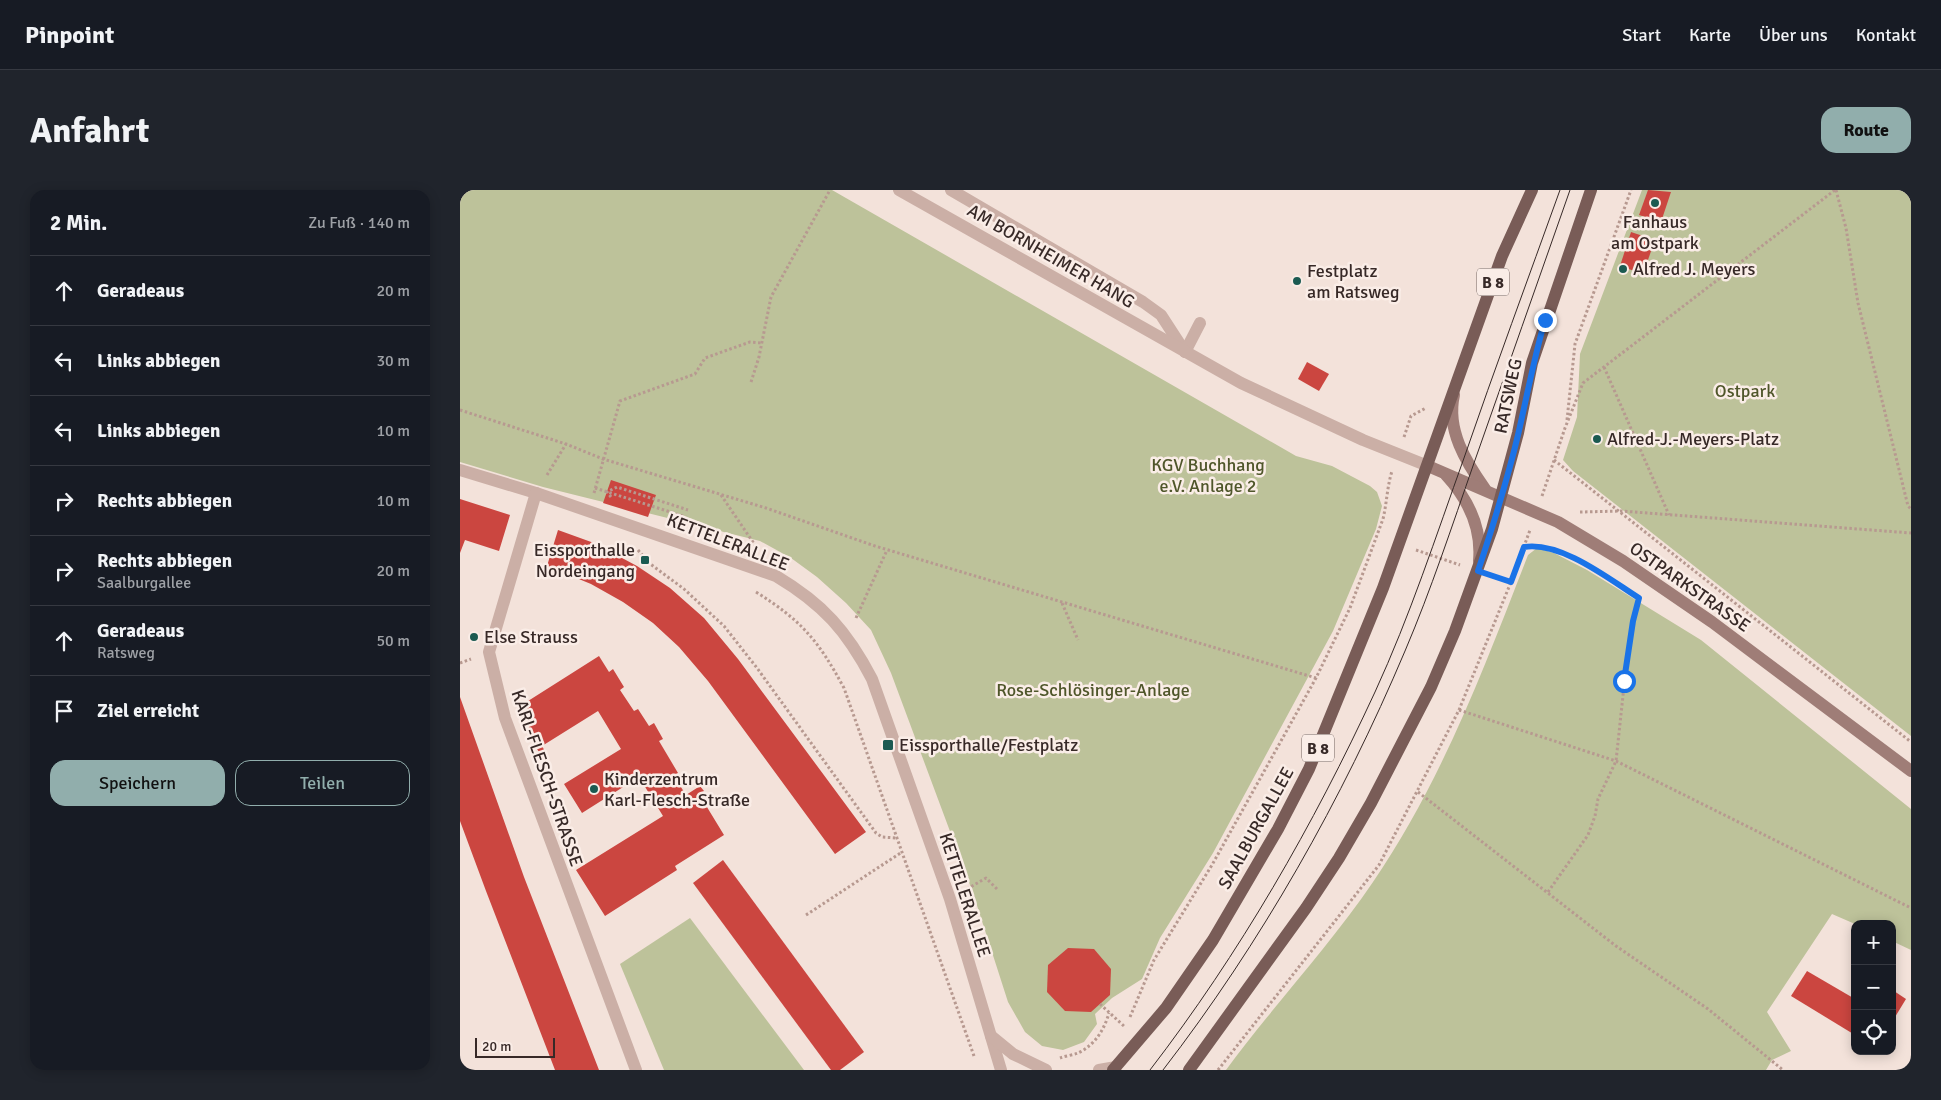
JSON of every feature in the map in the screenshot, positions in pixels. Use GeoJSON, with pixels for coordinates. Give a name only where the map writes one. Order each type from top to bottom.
{"type":"FeatureCollection","features":[{"type":"Feature","properties":{"kind":"main road","name":"B 8"},"geometry":{"type":"LineString","coordinates":[[1428,466],[1502,256],[1532,190]]}},
{"type":"Feature","properties":{"kind":"main road","name":"RATSWEG"},"geometry":{"type":"LineString","coordinates":[[1502,496],[1518,433],[1532,363],[1591,190]]}},
{"type":"Feature","properties":{"kind":"main road","name":"SAALBURGALLEE"},"geometry":{"type":"LineString","coordinates":[[1114,1068],[1166,1008],[1208,948],[1278,830],[1309,768],[1362,642],[1428,466]]}},
{"type":"Feature","properties":{"kind":"main road"},"geometry":{"type":"LineString","coordinates":[[1189,1070],[1306,908],[1370,804],[1431,687],[1472,569],[1502,496]]}},
{"type":"Feature","properties":{"kind":"street","name":"AM BORNHEIMER HANG"},"geometry":{"type":"LineString","coordinates":[[899,190],[1186,352],[1317,419],[1428,466]]}},
{"type":"Feature","properties":{"kind":"street","name":"AM BORNHEIMER HANG"},"geometry":{"type":"LineString","coordinates":[[951,190],[1143,302],[1161,315],[1186,352]]}},
{"type":"Feature","properties":{"kind":"street"},"geometry":{"type":"LineString","coordinates":[[1186,352],[1200,323]]}},
{"type":"Feature","properties":{"kind":"street","name":"B 8"},"geometry":{"type":"LineString","coordinates":[[1459,375],[1452,402],[1454,427],[1464,456],[1485,489]]}},
{"type":"Feature","properties":{"kind":"street","name":"OSTPARKSTRASSE"},"geometry":{"type":"LineString","coordinates":[[1428,466],[1502,496],[1558,522],[1623,561],[1712,622],[1911,771]]}},
{"type":"Feature","properties":{"kind":"street","name":"KETTELERALLEE"},"geometry":{"type":"LineString","coordinates":[[460,470],[536,493],[776,576],[804,592],[832,618],[854,645],[872,679],[943,880],[1002,1070]]}},
{"type":"Feature","properties":{"kind":"street"},"geometry":{"type":"LineString","coordinates":[[1442,471],[1459,490],[1472,513],[1480,548],[1472,569]]}},
{"type":"Feature","properties":{"kind":"street","name":"KARL-FLESCH-STRASSE"},"geometry":{"type":"LineString","coordinates":[[536,493],[489,652],[505,718],[636,1070]]}},
{"type":"Feature","properties":{"kind":"street"},"geometry":{"type":"LineString","coordinates":[[991,1036],[1014,1054],[1046,1070]]}},
{"type":"Feature","properties":{"kind":"street"},"geometry":{"type":"LineString","coordinates":[[1099,1070],[1114,1068]]}},
{"type":"Feature","properties":{"kind":"path"},"geometry":{"type":"LineString","coordinates":[[751,382],[762,343],[771,297],[830,190]]}},
{"type":"Feature","properties":{"kind":"path"},"geometry":{"type":"LineString","coordinates":[[1565,428],[1570,405],[1575,344],[1631,190]]}},
{"type":"Feature","properties":{"kind":"path"},"geometry":{"type":"LineString","coordinates":[[1541,499],[1565,428],[1583,383],[1836,190],[1846,228],[1858,303],[1908,506],[1911,509]]}},
{"type":"Feature","properties":{"kind":"path"},"geometry":{"type":"LineString","coordinates":[[592,501],[620,401],[695,374],[705,358],[750,342],[762,343]]}},
{"type":"Feature","properties":{"kind":"path"},"geometry":{"type":"LineString","coordinates":[[1604,367],[1669,515]]}},
{"type":"Feature","properties":{"kind":"path"},"geometry":{"type":"LineString","coordinates":[[460,410],[566,444],[603,459],[721,495],[887,550],[1316,678]]}},
{"type":"Feature","properties":{"kind":"path"},"geometry":{"type":"LineString","coordinates":[[536,493],[566,444]]}},
{"type":"Feature","properties":{"kind":"path"},"geometry":{"type":"LineString","coordinates":[[1554,460],[1621,511],[1911,742]]}},
{"type":"Feature","properties":{"kind":"path"},"geometry":{"type":"LineString","coordinates":[[607,492],[617,487],[688,510]]}},
{"type":"Feature","properties":{"kind":"path"},"geometry":{"type":"LineString","coordinates":[[595,488],[686,516]]}},
{"type":"Feature","properties":{"kind":"path"},"geometry":{"type":"LineString","coordinates":[[1100,1004],[1125,1027],[1154,960],[1212,865],[1316,678],[1350,608],[1378,536],[1386,506],[1386,489]]}},
{"type":"Feature","properties":{"kind":"path"},"geometry":{"type":"LineString","coordinates":[[607,492],[613,501]]}},
{"type":"Feature","properties":{"kind":"path"},"geometry":{"type":"LineString","coordinates":[[721,495],[755,545]]}},
{"type":"Feature","properties":{"kind":"path"},"geometry":{"type":"LineString","coordinates":[[1621,511],[1911,534]]}},
{"type":"Feature","properties":{"kind":"path"},"geometry":{"type":"LineString","coordinates":[[1218,1070],[1379,864],[1459,710],[1527,540]]}},
{"type":"Feature","properties":{"kind":"path"},"geometry":{"type":"LineString","coordinates":[[1524,547],[1532,545],[1556,549],[1639,598],[1627,658],[1616,761],[1598,799],[1595,816],[1588,835],[1548,892]]}},
{"type":"Feature","properties":{"kind":"path"},"geometry":{"type":"LineString","coordinates":[[629,547],[646,552]]}},
{"type":"Feature","properties":{"kind":"path"},"geometry":{"type":"LineString","coordinates":[[1408,547],[1511,582]]}},
{"type":"Feature","properties":{"kind":"path"},"geometry":{"type":"LineString","coordinates":[[638,550],[649,563],[684,589],[724,626],[758,668],[876,833],[882,838],[897,838]]}},
{"type":"Feature","properties":{"kind":"path"},"geometry":{"type":"LineString","coordinates":[[854,623],[887,550]]}},
{"type":"Feature","properties":{"kind":"path"},"geometry":{"type":"LineString","coordinates":[[750,588],[780,608],[806,629],[827,656],[844,688],[976,1062]]}},
{"type":"Feature","properties":{"kind":"path"},"geometry":{"type":"LineString","coordinates":[[1062,603],[1078,640]]}},
{"type":"Feature","properties":{"kind":"path"},"geometry":{"type":"LineString","coordinates":[[1459,710],[1616,761],[1911,908]]}},
{"type":"Feature","properties":{"kind":"path"},"geometry":{"type":"LineString","coordinates":[[1418,792],[1616,946],[1708,1009],[1783,1070]]}},
{"type":"Feature","properties":{"kind":"path"},"geometry":{"type":"LineString","coordinates":[[806,916],[902,852]]}},
{"type":"Feature","properties":{"kind":"path"},"geometry":{"type":"LineString","coordinates":[[962,892],[986,878],[997,889]]}},
{"type":"Feature","properties":{"kind":"path"},"geometry":{"type":"LineString","coordinates":[[1058,1064],[1060,1058],[1078,1053],[1093,1044],[1104,1028],[1109,1013]]}},
{"type":"Feature","properties":{"kind":"green space","name":"Rose-Schlösinger-Anlage"},"geometry":{"type":"Polygon","coordinates":[[[460,190],[832,190],[1296,456],[1332,466],[1370,486],[1377,492],[1382,506],[1376,529],[1333,631],[1213,853],[1160,938],[1142,979],[1112,998],[1095,1014],[1097,1024],[1084,1042],[1063,1050],[1042,1046],[1025,1032],[1008,1002],[973,893],[891,673],[871,630],[846,603],[817,577],[791,558],[760,541],[543,487],[460,462],[460,190]]]}},
{"type":"Feature","properties":{"kind":"green space","name":"Ostpark"},"geometry":{"type":"Polygon","coordinates":[[[1642,190],[1911,190],[1911,736],[1573,471],[1563,460],[1577,417],[1580,354],[1642,190]]]}},
{"type":"Feature","properties":{"kind":"green space"},"geometry":{"type":"Polygon","coordinates":[[[1537,548],[1554,553],[1587,570],[1701,640],[1911,809],[1911,950],[1896,943],[1896,920],[1851,920],[1851,922],[1832,914],[1767,1012],[1791,1051],[1772,1060],[1766,1070],[1226,1070],[1338,930],[1398,844],[1441,764],[1460,723],[1528,555],[1537,548]]]}},
{"type":"Feature","properties":{"kind":"green space"},"geometry":{"type":"Polygon","coordinates":[[[690,918],[804,1070],[664,1070],[620,964],[690,918]]]}},
{"type":"Feature","properties":{"kind":"building","name":"Fanhaus am Ostpark"},"geometry":{"type":"Polygon","coordinates":[[[1648,190],[1671,192],[1661,222],[1639,215],[1648,190]]]}},
{"type":"Feature","properties":{"kind":"building"},"geometry":{"type":"Polygon","coordinates":[[[1631,232],[1655,240],[1643,274],[1620,266],[1631,232]]]}},
{"type":"Feature","properties":{"kind":"building"},"geometry":{"type":"Polygon","coordinates":[[[1307,362],[1329,374],[1319,391],[1298,379],[1307,362]]]}},
{"type":"Feature","properties":{"kind":"building"},"geometry":{"type":"Polygon","coordinates":[[[611,480],[656,495],[648,517],[603,503],[611,480]]]}},
{"type":"Feature","properties":{"kind":"building"},"geometry":{"type":"Polygon","coordinates":[[[460,499],[510,515],[499,551],[465,540],[460,553],[460,499]]]}},
{"type":"Feature","properties":{"kind":"building"},"geometry":{"type":"Polygon","coordinates":[[[558,530],[594,543],[637,566],[670,588],[704,618],[738,659],[866,832],[835,854],[708,681],[679,647],[653,623],[623,602],[591,584],[547,566],[558,530]]]}},
{"type":"Feature","properties":{"kind":"building","name":"Kinderzentrum Karl-Flesch-Straße"},"geometry":{"type":"Polygon","coordinates":[[[599,656],[609,672],[613,669],[624,687],[620,690],[634,711],[638,709],[649,726],[654,723],[663,739],[659,741],[678,773],[674,776],[686,795],[700,786],[704,791],[699,794],[724,835],[675,866],[677,870],[605,916],[576,870],[663,816],[639,777],[582,813],[564,784],[621,749],[598,711],[542,746],[547,755],[543,758],[537,749],[541,747],[517,708],[599,656]]]}},
{"type":"Feature","properties":{"kind":"building"},"geometry":{"type":"Polygon","coordinates":[[[460,697],[524,877],[599,1070],[555,1070],[486,891],[460,821],[460,697]]]}},
{"type":"Feature","properties":{"kind":"building"},"geometry":{"type":"Polygon","coordinates":[[[723,860],[864,1052],[840,1070],[831,1070],[693,883],[723,860]]]}},
{"type":"Feature","properties":{"kind":"building"},"geometry":{"type":"Polygon","coordinates":[[[1068,948],[1094,949],[1111,969],[1110,995],[1091,1012],[1065,1011],[1047,992],[1048,965],[1068,948]]]}},
{"type":"Feature","properties":{"kind":"building"},"geometry":{"type":"Polygon","coordinates":[[[1807,971],[1851,997],[1851,1033],[1791,996],[1807,971]]]}},
{"type":"Feature","properties":{"kind":"building"},"geometry":{"type":"Polygon","coordinates":[[[1896,992],[1906,999],[1896,1015],[1896,992]]]}},
{"type":"Feature","properties":{"kind":"tram line"},"geometry":{"type":"LineString","coordinates":[[1150,1070],[1214,980],[1273,887],[1326,791],[1375,692],[1422,576],[1560,190]]}},
{"type":"Feature","properties":{"kind":"tram line"},"geometry":{"type":"LineString","coordinates":[[1163,1070],[1199,1022],[1266,921],[1327,816],[1381,707],[1415,628],[1570,190]]}},
{"type":"Feature","properties":{"kind":"place","name":"Fanhaus am Ostpark"},"geometry":{"type":"Point","coordinates":[1655,203]}},
{"type":"Feature","properties":{"kind":"place","name":"Alfred J. Meyers"},"geometry":{"type":"Point","coordinates":[1623,269]}},
{"type":"Feature","properties":{"kind":"place","name":"Festplatz am Ratsweg"},"geometry":{"type":"Point","coordinates":[1297,281]}},
{"type":"Feature","properties":{"kind":"place","name":"Alfred-J.-Meyers-Platz"},"geometry":{"type":"Point","coordinates":[1597,439]}},
{"type":"Feature","properties":{"kind":"place","name":"Eissporthalle Nordeingang"},"geometry":{"type":"Point","coordinates":[645,560]}},
{"type":"Feature","properties":{"kind":"place","name":"Else Strauss"},"geometry":{"type":"Point","coordinates":[474,637]}},
{"type":"Feature","properties":{"kind":"place","name":"Eissporthalle/Festplatz"},"geometry":{"type":"Point","coordinates":[888,745]}},
{"type":"Feature","properties":{"kind":"place","name":"Kinderzentrum Karl-Flesch-Straße"},"geometry":{"type":"Point","coordinates":[594,789]}},
{"type":"Feature","properties":{"kind":"route"},"geometry":{"type":"LineString","coordinates":[[1545,320],[1532,363],[1518,433],[1502,496],[1478,571],[1511,582],[1524,547],[1532,545],[1546,546],[1556,549],[1594,570],[1639,598],[1633,621],[1624,681]]}},
{"type":"Feature","properties":{"kind":"park label","name":"KGV Buchhang e.V. Anlage 2"},"geometry":{"type":"Point","coordinates":[1208,475]}}]}
